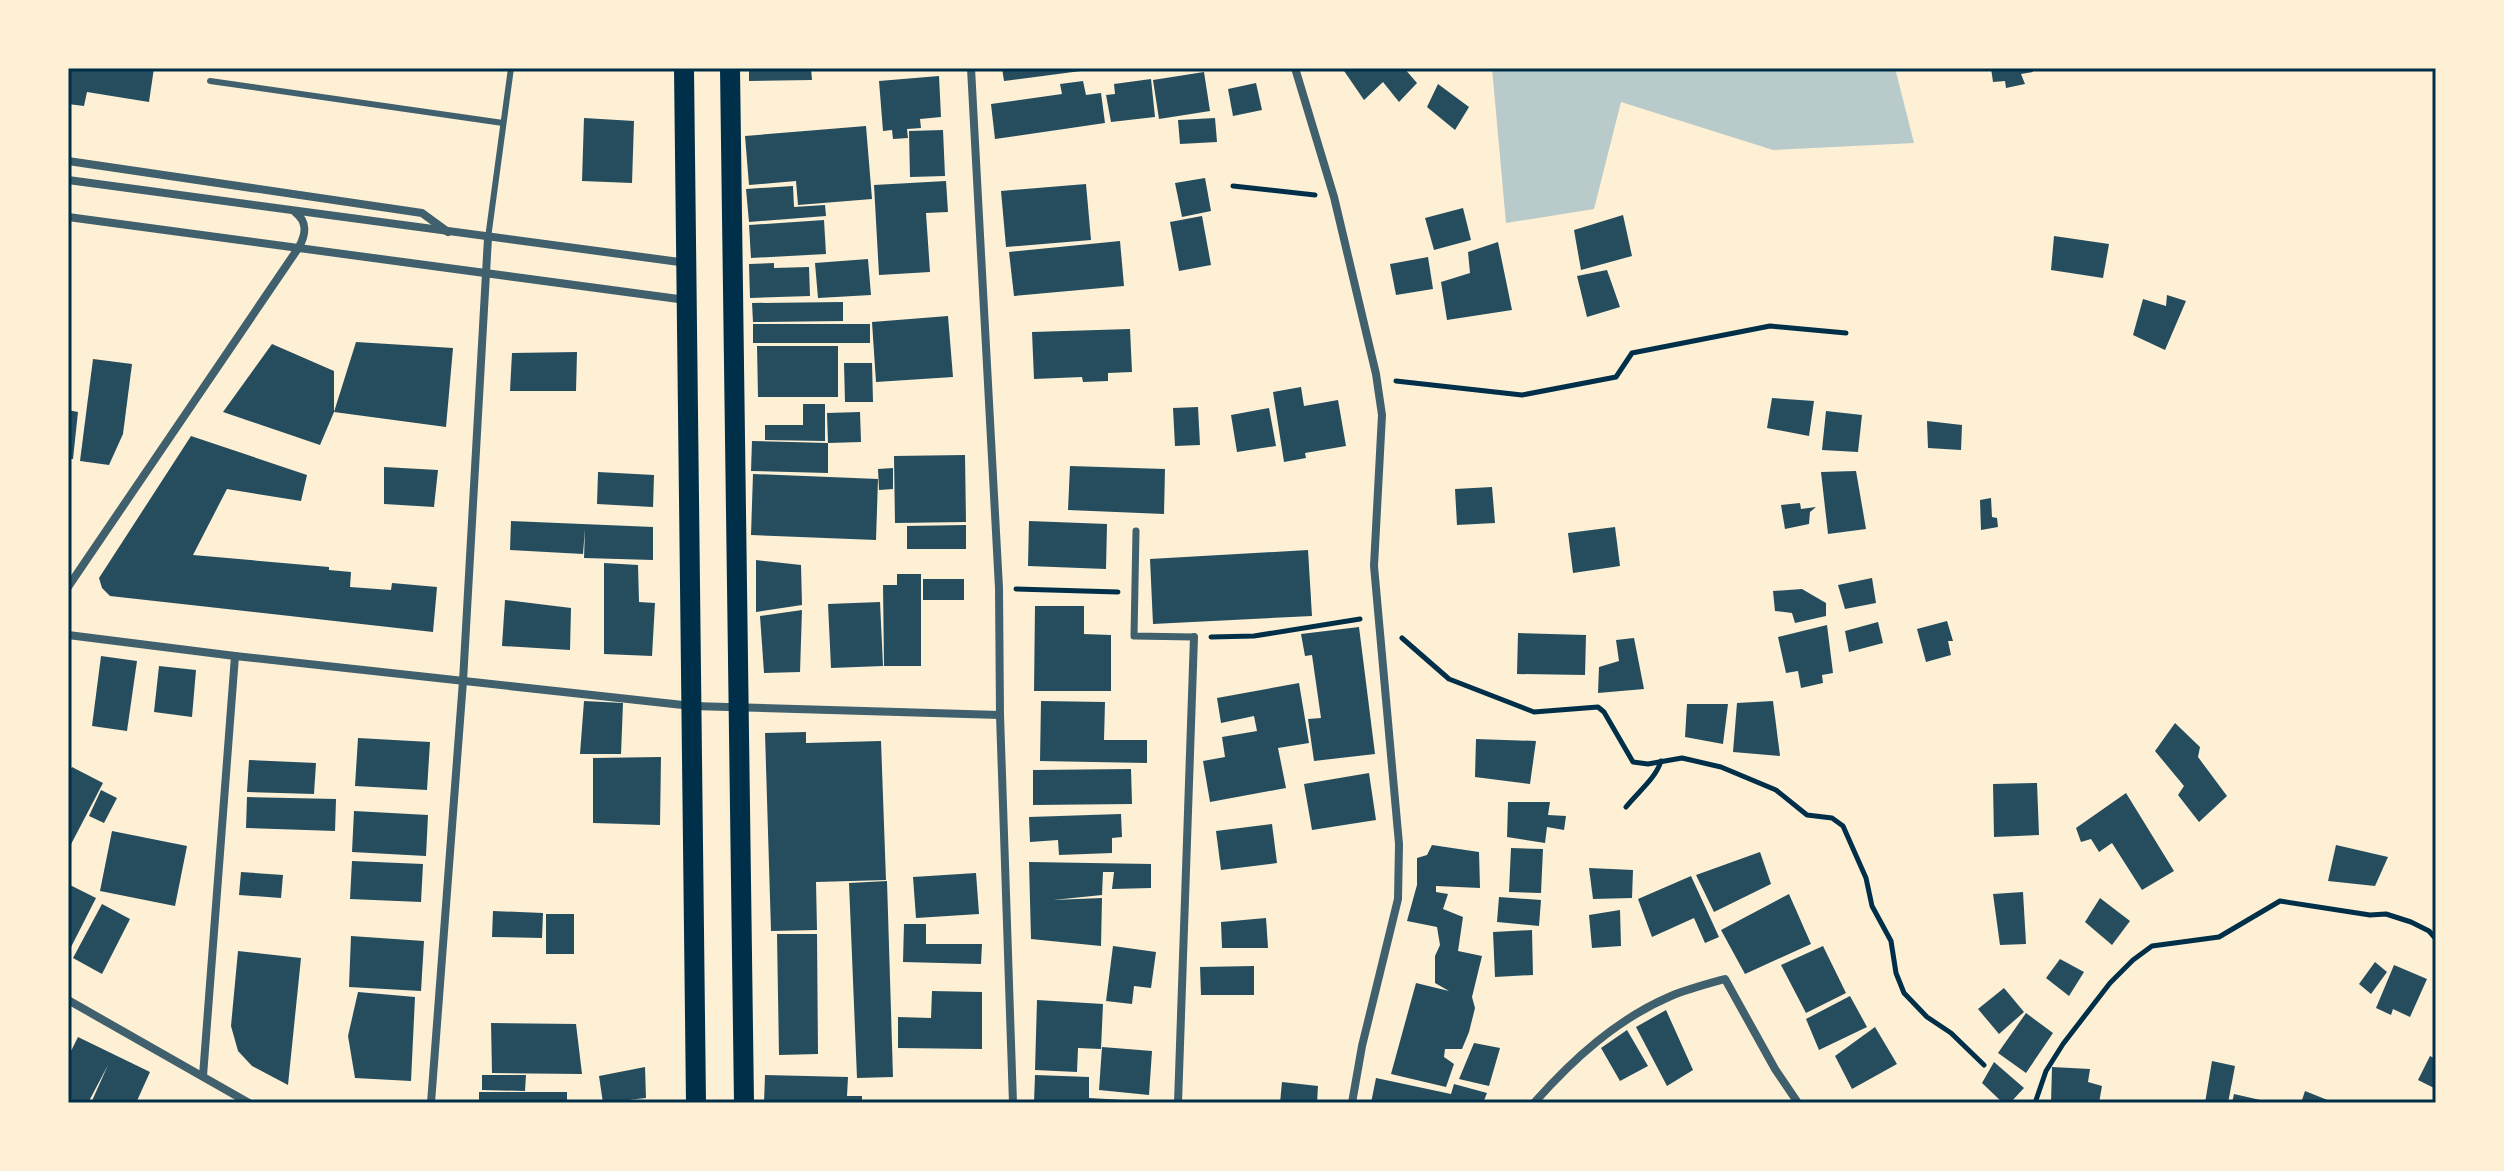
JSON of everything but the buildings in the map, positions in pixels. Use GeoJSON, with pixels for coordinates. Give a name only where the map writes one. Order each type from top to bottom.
{"type":"FeatureCollection","features":[{"type":"Feature","properties":{"kind":"main road"},"geometry":{"type":"LineString","coordinates":[[684,68],[696,1103]]}},
{"type":"Feature","properties":{"kind":"main road"},"geometry":{"type":"LineString","coordinates":[[730,68],[744,1103]]}},
{"type":"Feature","properties":{"kind":"street"},"geometry":{"type":"LineString","coordinates":[[971,68],[999,588],[1000,715],[1013,1103]]}},
{"type":"Feature","properties":{"kind":"street"},"geometry":{"type":"LineString","coordinates":[[1295,68],[1334,197],[1376,374],[1382,415],[1374,566],[1399,844],[1398,899],[1362,1046],[1352,1103]]}},
{"type":"Feature","properties":{"kind":"street"},"geometry":{"type":"LineString","coordinates":[[68,161],[422,213],[448,233]]}},
{"type":"Feature","properties":{"kind":"street"},"geometry":{"type":"LineString","coordinates":[[68,180],[688,263]]}},
{"type":"Feature","properties":{"kind":"street"},"geometry":{"type":"LineString","coordinates":[[70,580],[299,247],[304,236],[304,225],[295,212]]}},
{"type":"Feature","properties":{"kind":"street"},"geometry":{"type":"LineString","coordinates":[[68,217],[687,300]]}},
{"type":"Feature","properties":{"kind":"street"},"geometry":{"type":"LineString","coordinates":[[431,1103],[463,681],[488,238]]}},
{"type":"Feature","properties":{"kind":"street"},"geometry":{"type":"LineString","coordinates":[[1136,531],[1134,636],[1194,637],[1178,1103]]}},
{"type":"Feature","properties":{"kind":"street"},"geometry":{"type":"LineString","coordinates":[[68,635],[692,706],[1000,715]]}},
{"type":"Feature","properties":{"kind":"street"},"geometry":{"type":"LineString","coordinates":[[203,1076],[235,656]]}},
{"type":"Feature","properties":{"kind":"street"},"geometry":{"type":"LineString","coordinates":[[1534,1103],[1561,1073],[1631,1016],[1672,996],[1725,979],[1775,1069],[1798,1103]]}},
{"type":"Feature","properties":{"kind":"street"},"geometry":{"type":"LineString","coordinates":[[68,1000],[249,1103]]}},
{"type":"Feature","properties":{"kind":"lane"},"geometry":{"type":"LineString","coordinates":[[488,238],[511,68]]}},
{"type":"Feature","properties":{"kind":"lane"},"geometry":{"type":"LineString","coordinates":[[210,81],[503,123]]}},
{"type":"Feature","properties":{"kind":"path"},"geometry":{"type":"LineString","coordinates":[[1233,186],[1334,197]]}},
{"type":"Feature","properties":{"kind":"path"},"geometry":{"type":"LineString","coordinates":[[1376,374],[1400,382],[1522,395],[1616,377],[1632,353],[1770,326],[1846,333]]}},
{"type":"Feature","properties":{"kind":"path"},"geometry":{"type":"LineString","coordinates":[[999,588],[1134,593]]}},
{"type":"Feature","properties":{"kind":"path"},"geometry":{"type":"LineString","coordinates":[[1194,637],[1254,636],[1377,616],[1449,679],[1534,712],[1598,707],[1633,762],[1648,764],[1682,758],[1721,767],[1776,790],[1807,815],[1832,818],[1843,826],[1866,878],[1872,906],[1891,941],[1896,973],[1904,993],[1927,1017],[1951,1033],[1984,1065]]}},
{"type":"Feature","properties":{"kind":"path"},"geometry":{"type":"LineString","coordinates":[[1626,807],[1645,783],[1658,773],[1661,761]]}},
{"type":"Feature","properties":{"kind":"path"},"geometry":{"type":"LineString","coordinates":[[2035,1103],[2046,1071],[2063,1044],[2110,983],[2152,946],[2219,937],[2280,901],[2370,915],[2386,914],[2411,922],[2436,939]]}},
{"type":"Feature","properties":{"kind":"shaded area"},"geometry":{"type":"Polygon","coordinates":[[[1492,68],[1895,68],[1914,143],[1773,150],[1621,102],[1594,209],[1506,223],[1492,68]]]}}]}
